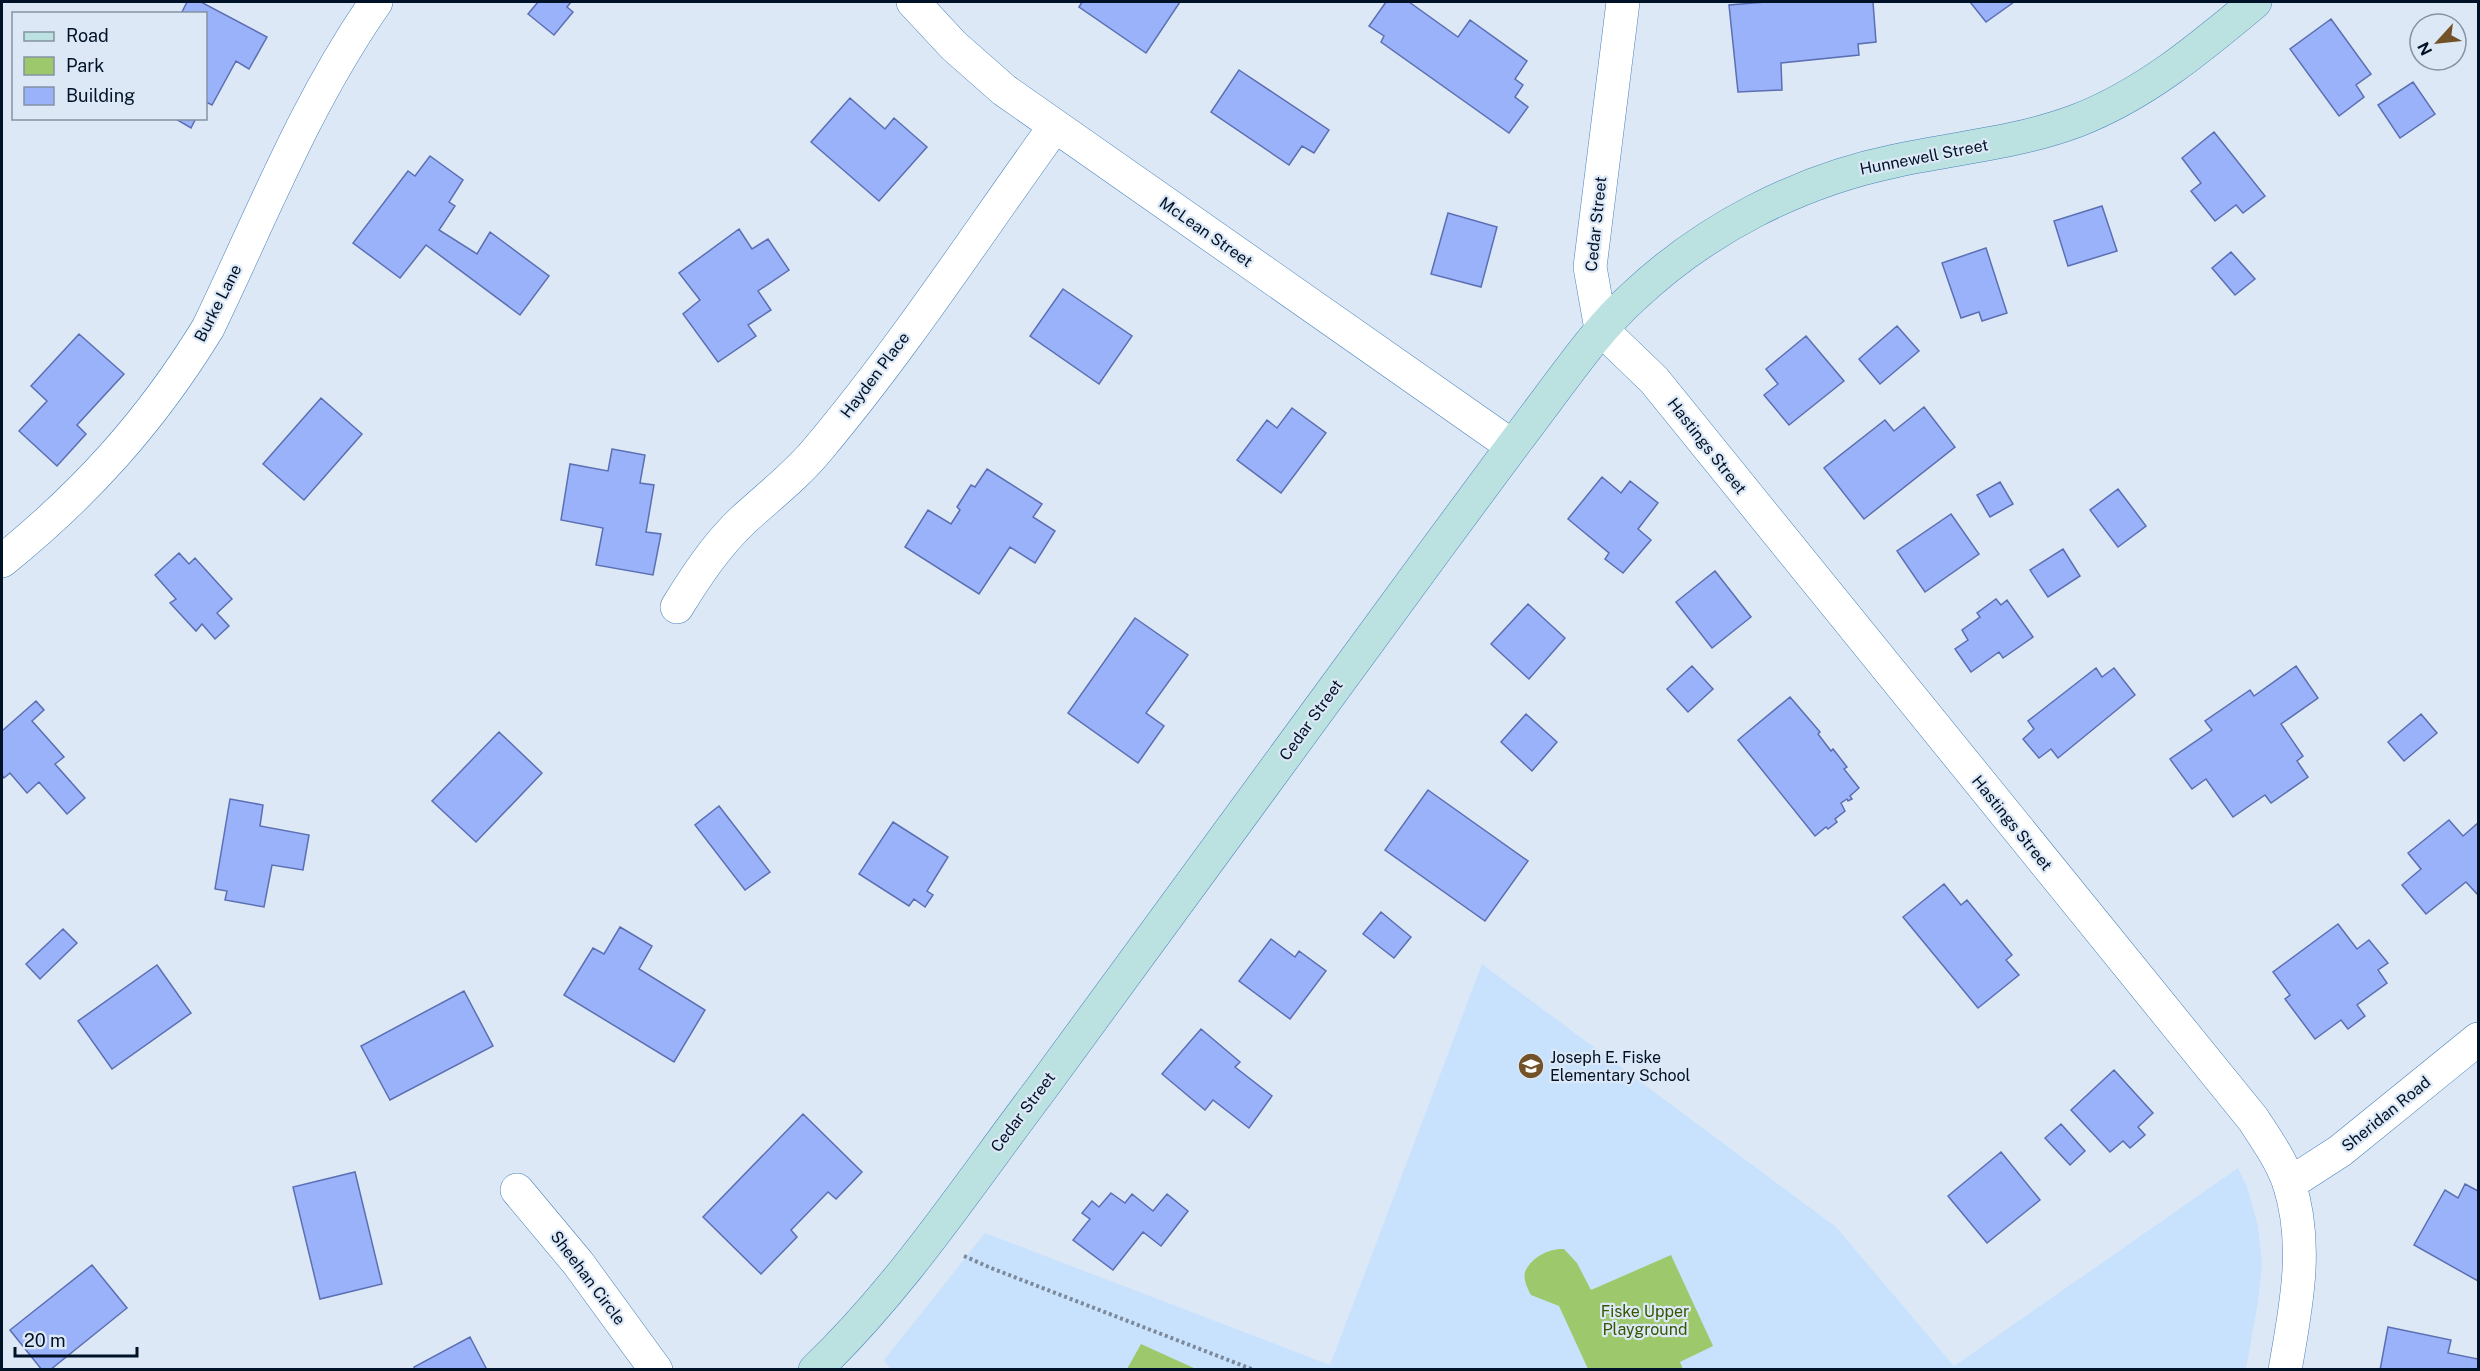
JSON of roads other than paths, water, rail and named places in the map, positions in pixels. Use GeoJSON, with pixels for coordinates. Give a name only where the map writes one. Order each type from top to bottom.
{"type":"FeatureCollection","features":[{"type":"Feature","properties":{"kind":"main road","name":"Hunnewell Street"},"geometry":{"type":"LineString","coordinates":[[1601,329],[1632,297],[1669,267],[1737,221],[1774,201],[1815,183],[1856,171],[1897,160],[2038,133],[2097,112],[2160,76],[2208,41],[2255,2]]}},
{"type":"Feature","properties":{"kind":"main road","name":"Cedar Street"},"geometry":{"type":"LineString","coordinates":[[815,1370],[864,1319],[934,1232],[1132,967],[1512,446],[1601,329]]}},
{"type":"Feature","properties":{"kind":"street","name":"Burke Lane"},"geometry":{"type":"LineString","coordinates":[[2,561],[67,506],[97,475],[164,395],[187,362],[213,317],[312,105],[334,65],[376,2]]}},
{"type":"Feature","properties":{"kind":"street","name":"McLean Street"},"geometry":{"type":"LineString","coordinates":[[913,2],[977,68],[1055,126],[1512,446]]}},
{"type":"Feature","properties":{"kind":"street","name":"Cedar Street"},"geometry":{"type":"LineString","coordinates":[[1601,329],[1590,267],[1623,2]]}},
{"type":"Feature","properties":{"kind":"street","name":"Hayden Place"},"geometry":{"type":"LineString","coordinates":[[677,607],[698,573],[722,542],[793,476],[834,429],[873,379],[1055,126]]}},
{"type":"Feature","properties":{"kind":"street","name":"Hastings Street"},"geometry":{"type":"LineString","coordinates":[[1601,329],[1654,380],[2226,1084],[2266,1140],[2289,1184],[2295,1206],[2300,1260],[2296,1308],[2285,1370]]}},
{"type":"Feature","properties":{"kind":"street","name":"Sheridan Road"},"geometry":{"type":"LineString","coordinates":[[2289,1184],[2340,1152],[2478,1039]]}},
{"type":"Feature","properties":{"kind":"street","name":"Sheehan Circle"},"geometry":{"type":"LineString","coordinates":[[518,1190],[578,1263],[656,1370]]}},
{"type":"Feature","properties":{"kind":"place","name":"Joseph E. Fiske Elementary School"},"geometry":{"type":"Point","coordinates":[1531,1066]}},
{"type":"Feature","properties":{"kind":"park label","name":"Fiske Upper Playground"},"geometry":{"type":"Point","coordinates":[1645,1320]}}]}
